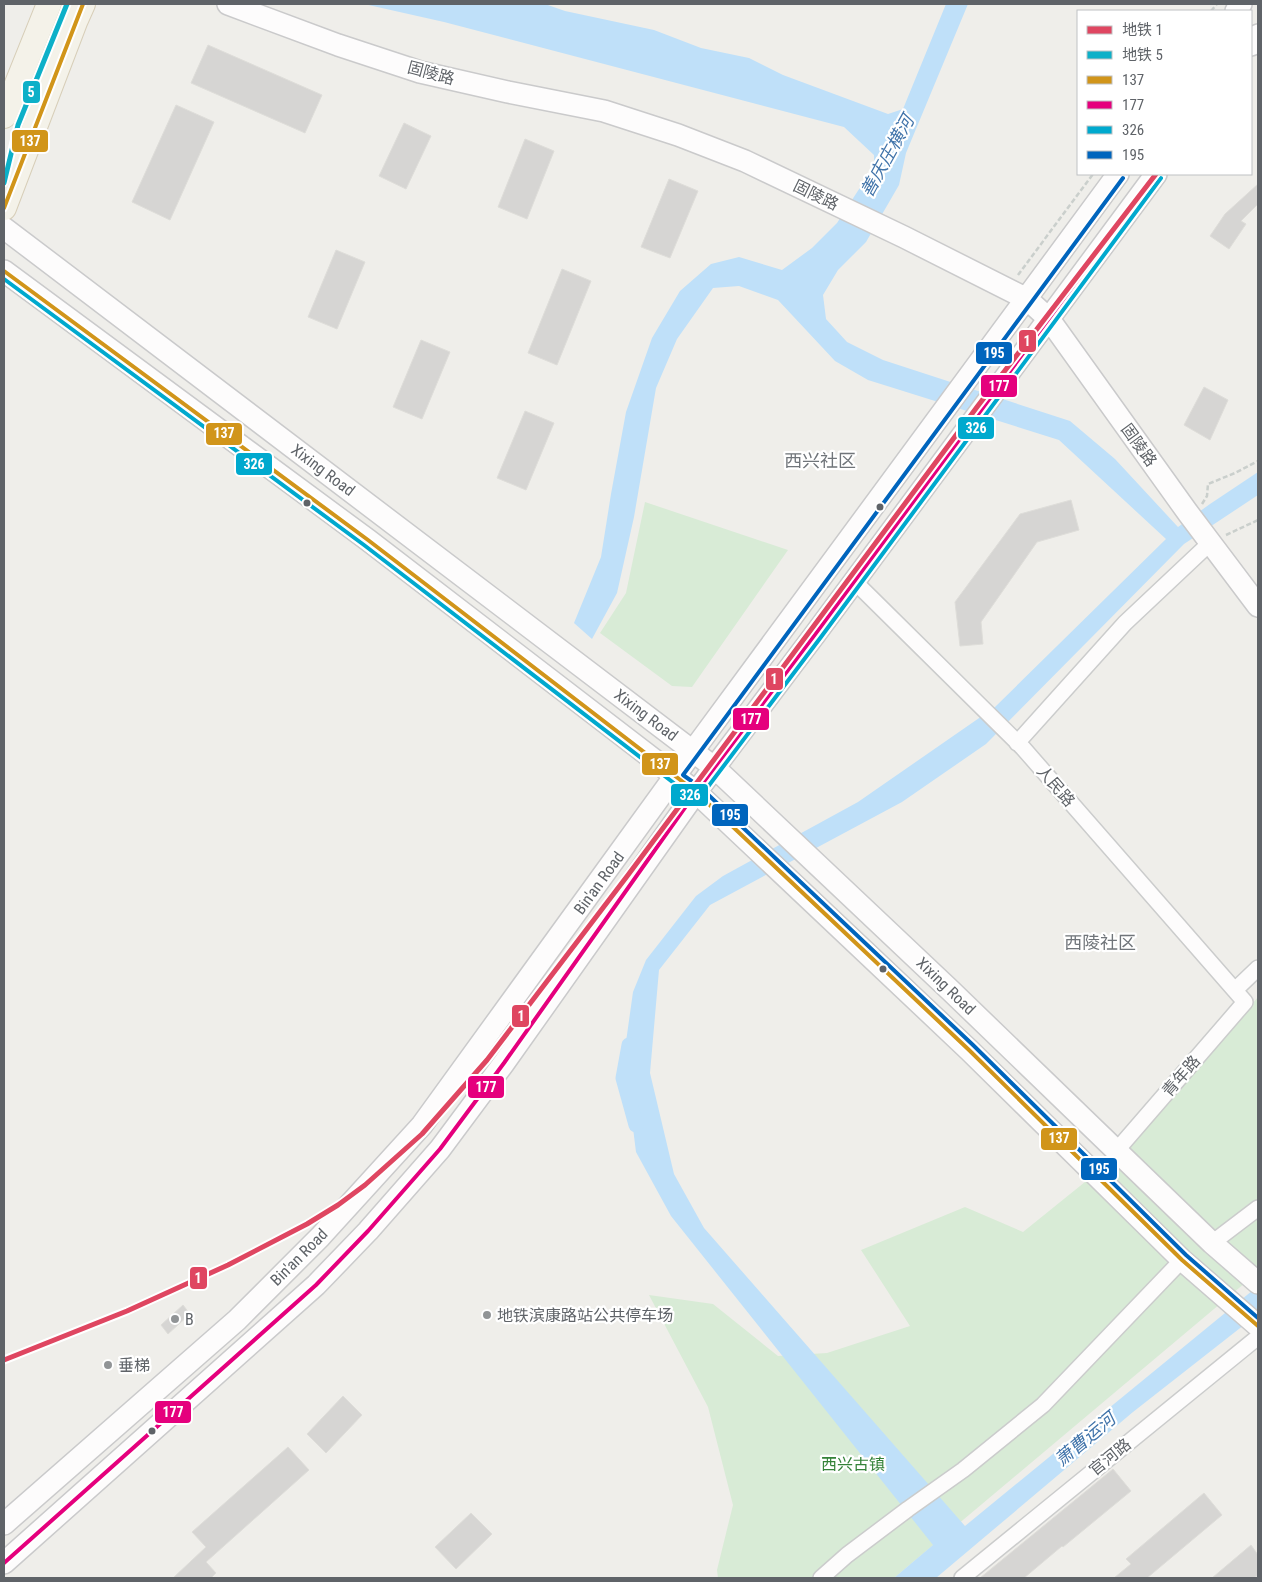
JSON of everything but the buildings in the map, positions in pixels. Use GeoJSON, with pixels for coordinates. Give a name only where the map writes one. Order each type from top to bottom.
{"type":"FeatureCollection","features":[{"type":"Feature","properties":{"kind":"main road"},"geometry":{"type":"LineString","coordinates":[[4,116],[49,4]]}},
{"type":"Feature","properties":{"kind":"main road"},"geometry":{"type":"LineString","coordinates":[[4,208],[83,4]]}},
{"type":"Feature","properties":{"kind":"main road","name":"固陵路"},"geometry":{"type":"LineString","coordinates":[[228,4],[338,45],[420,72],[604,111],[678,135],[745,161],[904,237],[1017,295],[1048,319],[1188,513],[1258,606]]}},
{"type":"Feature","properties":{"kind":"main road","name":"Bin'an Road"},"geometry":{"type":"LineString","coordinates":[[4,1524],[237,1320],[320,1237],[422,1125],[693,751],[1017,295],[1117,175]]}},
{"type":"Feature","properties":{"kind":"main road","name":"Bin'an Road"},"geometry":{"type":"LineString","coordinates":[[4,1563],[316,1285],[368,1231],[452,1133],[504,1063],[696,792],[1155,175]]}},
{"type":"Feature","properties":{"kind":"main road","name":"Xixing Road"},"geometry":{"type":"LineString","coordinates":[[4,228],[715,768],[950,990],[1212,1243],[1258,1283]]}},
{"type":"Feature","properties":{"kind":"main road","name":"Xixing Road"},"geometry":{"type":"LineString","coordinates":[[4,270],[368,540],[674,777],[696,792],[969,1050],[1182,1260],[1258,1326]]}},
{"type":"Feature","properties":{"kind":"street"},"geometry":{"type":"LineString","coordinates":[[1017,743],[1126,623],[1210,542]]}},
{"type":"Feature","properties":{"kind":"street","name":"人民路"},"geometry":{"type":"LineString","coordinates":[[854,581],[1017,743],[1245,1002]]}},
{"type":"Feature","properties":{"kind":"street"},"geometry":{"type":"LineString","coordinates":[[1235,990],[1258,968]]}},
{"type":"Feature","properties":{"kind":"street","name":"青年路"},"geometry":{"type":"LineString","coordinates":[[1117,1150],[1245,1002]]}},
{"type":"Feature","properties":{"kind":"street"},"geometry":{"type":"LineString","coordinates":[[1212,1243],[1258,1208]]}},
{"type":"Feature","properties":{"kind":"street"},"geometry":{"type":"LineString","coordinates":[[821,1578],[900,1514],[963,1470],[1043,1405],[1182,1260]]}},
{"type":"Feature","properties":{"kind":"street","name":"官河路"},"geometry":{"type":"LineString","coordinates":[[962,1578],[1258,1337]]}},
{"type":"Feature","properties":{"kind":"path"},"geometry":{"type":"LineString","coordinates":[[1017,295],[1092,175]]}},
{"type":"Feature","properties":{"kind":"path"},"geometry":{"type":"LineString","coordinates":[[1188,513],[1199,509],[1207,496],[1208,484],[1236,473],[1258,461]]}},
{"type":"Feature","properties":{"kind":"path"},"geometry":{"type":"LineString","coordinates":[[1210,542],[1258,520]]}},
{"type":"Feature","properties":{"kind":"green space"},"geometry":{"type":"Polygon","coordinates":[[[645,502],[788,550],[692,687],[672,686],[600,633],[626,593],[645,502]]]}},
{"type":"Feature","properties":{"kind":"green space","name":"西兴古镇"},"geometry":{"type":"Polygon","coordinates":[[[1258,997],[1258,1272],[894,1578],[718,1578],[717,1570],[733,1505],[708,1407],[649,1295],[713,1304],[778,1356],[827,1353],[910,1326],[861,1250],[965,1207],[1023,1232],[1137,1140],[1258,997]]]}},
{"type":"Feature","properties":{"kind":"water"},"geometry":{"type":"Polygon","coordinates":[[[364,4],[545,4],[565,11],[654,30],[701,48],[749,58],[783,75],[888,114],[903,109],[946,4],[968,4],[906,153],[899,185],[866,242],[838,270],[823,295],[826,319],[847,342],[883,360],[1070,421],[1115,459],[1178,527],[1258,472],[1258,495],[1184,544],[986,744],[902,802],[710,905],[659,970],[650,1073],[674,1174],[704,1228],[965,1526],[1258,1286],[1258,1314],[1133,1412],[936,1578],[894,1578],[933,1545],[671,1216],[636,1152],[624,1056],[633,992],[646,960],[696,896],[723,876],[858,802],[995,707],[1166,539],[1059,440],[868,380],[835,361],[778,300],[739,286],[713,288],[677,339],[656,388],[634,517],[617,593],[592,639],[574,623],[601,557],[626,412],[652,338],[680,291],[711,264],[739,257],[782,270],[812,248],[837,223],[874,166],[874,155],[844,127],[444,22],[364,4]]]}},
{"type":"Feature","properties":{"kind":"waterway"},"geometry":{"type":"LineString","coordinates":[[629,1045],[623,1078],[636,1125]]}},
{"type":"Feature","properties":{"kind":"metro line","name":"5"},"geometry":{"type":"LineString","coordinates":[[4,183],[18,125],[67,4]]}},
{"type":"Feature","properties":{"kind":"metro line","name":"1"},"geometry":{"type":"LineString","coordinates":[[4,1360],[127,1311],[228,1265],[307,1224],[338,1205],[365,1185],[422,1134],[487,1060],[628,875],[977,407],[1155,175]]}},
{"type":"Feature","properties":{"kind":"transit line","name":"137"},"geometry":{"type":"LineString","coordinates":[[4,208],[83,4]]}},
{"type":"Feature","properties":{"kind":"transit line","name":"177"},"geometry":{"type":"LineString","coordinates":[[4,1563],[316,1285],[368,1231],[440,1149],[504,1063],[696,792],[1155,175]]}},
{"type":"Feature","properties":{"kind":"transit line","name":"195"},"geometry":{"type":"LineString","coordinates":[[1123,178],[683,775],[700,787],[973,1045],[1186,1255],[1258,1318]]}},
{"type":"Feature","properties":{"kind":"transit line","name":"326"},"geometry":{"type":"LineString","coordinates":[[4,279],[364,545],[692,797],[697,798],[701,796],[821,637],[1161,178]]}},
{"type":"Feature","properties":{"kind":"transit line","name":"137"},"geometry":{"type":"LineString","coordinates":[[4,271],[368,540],[696,792],[969,1050],[1182,1260],[1258,1326]]}},
{"type":"Feature","properties":{"kind":"place","name":"地铁滨康路站公共停车场"},"geometry":{"type":"Point","coordinates":[487,1315]}},
{"type":"Feature","properties":{"kind":"place","name":"B"},"geometry":{"type":"Point","coordinates":[175,1319]}},
{"type":"Feature","properties":{"kind":"place","name":"垂梯"},"geometry":{"type":"Point","coordinates":[108,1365]}},
{"type":"Feature","properties":{"kind":"district","name":"西兴社区"},"geometry":{"type":"Point","coordinates":[820,460]}},
{"type":"Feature","properties":{"kind":"district","name":"西陵社区"},"geometry":{"type":"Point","coordinates":[1100,942]}},
{"type":"Feature","properties":{"kind":"water label","name":"善庆庄横河"},"geometry":{"type":"Point","coordinates":[887,156]}},
{"type":"Feature","properties":{"kind":"water label","name":"萧曹运河"},"geometry":{"type":"Point","coordinates":[1085,1439]}}]}
